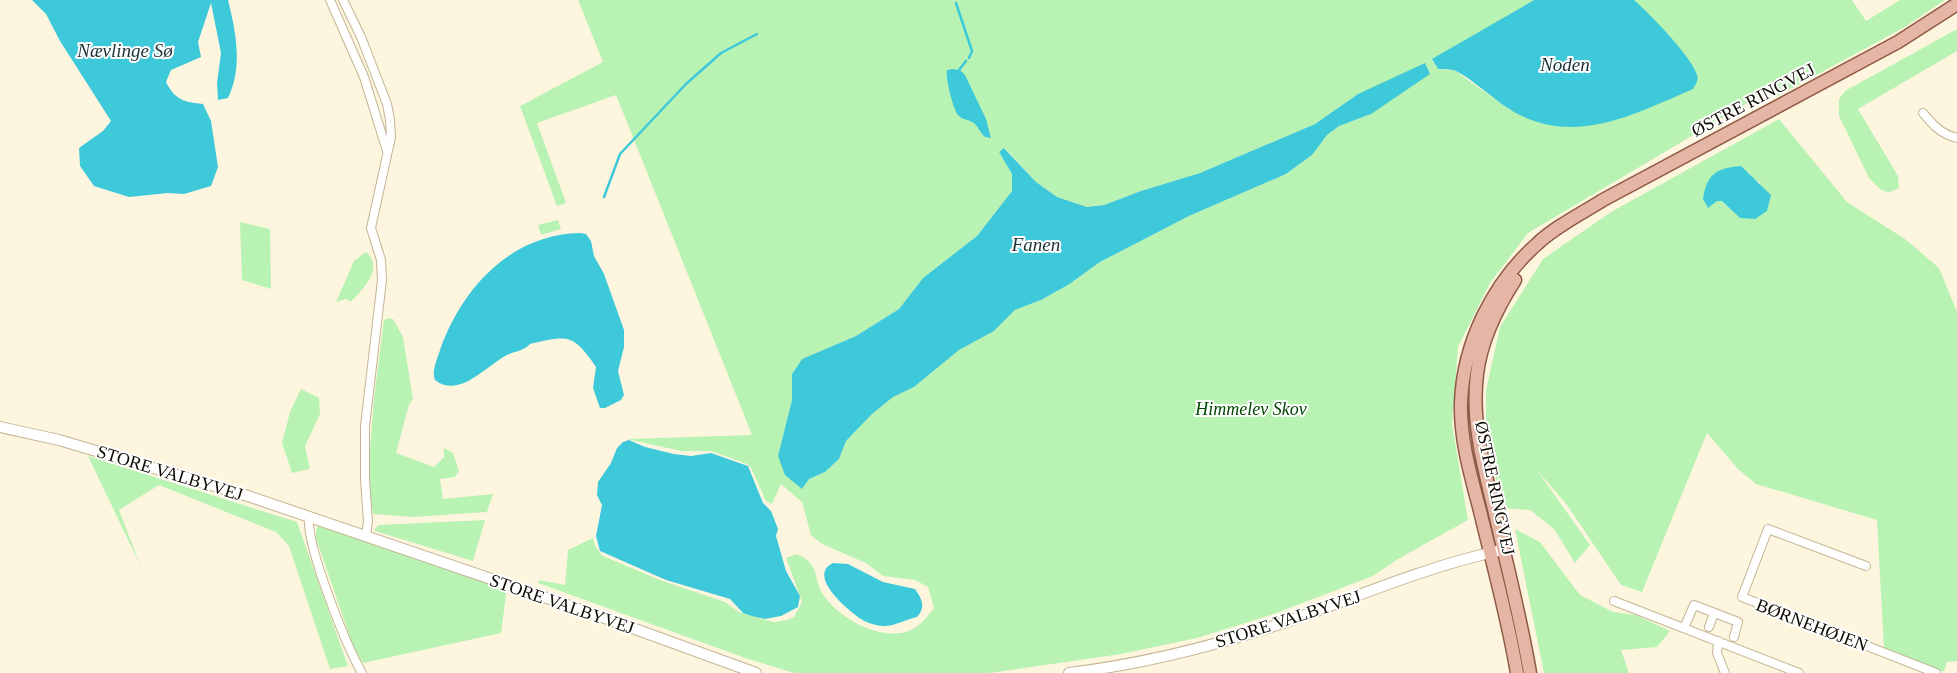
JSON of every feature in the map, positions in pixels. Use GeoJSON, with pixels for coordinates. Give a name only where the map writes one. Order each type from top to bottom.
{"type":"FeatureCollection","features":[{"type":"Feature","properties":{"kind":"main road","name":"ØSTRE RINGVEJ"},"geometry":{"type":"LineString","coordinates":[[1517,673],[1462,431],[1461,404],[1464,375],[1474,337],[1496,292],[1537,244],[1564,224],[1604,200],[1898,42],[1957,4]]}},
{"type":"Feature","properties":{"kind":"main road","name":"ØSTRE RINGVEJ"},"geometry":{"type":"LineString","coordinates":[[1530,673],[1480,451],[1475,410],[1477,374],[1484,344],[1501,302],[1518,275],[1564,224]]}},
{"type":"Feature","properties":{"kind":"street"},"geometry":{"type":"LineString","coordinates":[[330,0],[364,78],[388,153]]}},
{"type":"Feature","properties":{"kind":"street"},"geometry":{"type":"LineString","coordinates":[[343,0],[361,37],[387,104],[391,136],[371,228],[381,260],[382,280],[365,426],[365,480],[368,521],[366,536]]}},
{"type":"Feature","properties":{"kind":"street"},"geometry":{"type":"LineString","coordinates":[[1923,113],[1945,135],[1957,138]]}},
{"type":"Feature","properties":{"kind":"street","name":"STORE VALBYVEJ"},"geometry":{"type":"LineString","coordinates":[[0,427],[119,457],[309,517],[756,673]]}},
{"type":"Feature","properties":{"kind":"street"},"geometry":{"type":"LineString","coordinates":[[309,517],[310,539],[348,645],[362,673]]}},
{"type":"Feature","properties":{"kind":"street","name":"BØRNEHØJEN"},"geometry":{"type":"LineString","coordinates":[[1866,566],[1768,529],[1742,597],[1936,673]]}},
{"type":"Feature","properties":{"kind":"street","name":"STORE VALBYVEJ"},"geometry":{"type":"LineString","coordinates":[[1068,673],[1123,665],[1211,645],[1285,622],[1450,563],[1503,550]]}},
{"type":"Feature","properties":{"kind":"street"},"geometry":{"type":"LineString","coordinates":[[1614,601],[1799,673]]}},
{"type":"Feature","properties":{"kind":"street"},"geometry":{"type":"LineString","coordinates":[[1684,628],[1694,605],[1738,622],[1734,637]]}},
{"type":"Feature","properties":{"kind":"street"},"geometry":{"type":"LineString","coordinates":[[1708,627],[1714,613]]}},
{"type":"Feature","properties":{"kind":"street"},"geometry":{"type":"LineString","coordinates":[[1718,641],[1717,653],[1725,673]]}},
{"type":"Feature","properties":{"kind":"green space","name":"Himmelev Skov"},"geometry":{"type":"Polygon","coordinates":[[[578,0],[1534,0],[1432,60],[1438,69],[1454,70],[1510,110],[1642,8],[1634,0],[1852,0],[1866,21],[1900,0],[1945,0],[1905,27],[1774,98],[1771,89],[1528,233],[1490,283],[1458,347],[1452,424],[1468,520],[1398,559],[1373,576],[1271,615],[1197,638],[1121,654],[990,673],[794,673],[748,659],[538,583],[539,580],[565,585],[568,550],[593,538],[595,546],[603,556],[660,580],[725,602],[739,612],[773,622],[794,617],[802,602],[786,558],[797,554],[814,568],[818,584],[832,605],[862,626],[886,633],[909,631],[926,618],[934,608],[928,587],[915,580],[883,576],[866,563],[822,544],[811,535],[802,502],[781,484],[772,504],[766,501],[751,468],[747,464],[711,451],[681,451],[627,439],[752,435],[616,95],[537,123],[566,203],[557,206],[520,106],[603,62],[578,0]],[[1358,94],[1315,124],[1200,173],[1141,191],[1104,205],[1087,207],[1057,197],[1036,182],[1005,148],[999,152],[1012,174],[1012,191],[977,236],[923,278],[899,309],[856,336],[802,359],[792,374],[792,400],[778,456],[809,479],[825,472],[839,459],[846,441],[872,414],[893,397],[914,387],[959,350],[994,331],[1015,310],[1041,300],[1068,285],[1100,262],[1189,216],[1286,174],[1312,155],[1327,135],[1339,126],[1371,114],[1358,94]]]}},
{"type":"Feature","properties":{"kind":"green space"},"geometry":{"type":"Polygon","coordinates":[[[1957,29],[1957,51],[1858,109],[1898,176],[1899,188],[1888,193],[1880,189],[1869,178],[1839,116],[1839,99],[1845,91],[1957,29]]]}},
{"type":"Feature","properties":{"kind":"green space"},"geometry":{"type":"Polygon","coordinates":[[[1779,119],[1847,202],[1905,239],[1939,268],[1957,312],[1957,661],[1947,662],[1944,672],[1884,649],[1877,520],[1756,484],[1738,469],[1707,433],[1642,592],[1621,585],[1567,505],[1537,470],[1590,545],[1575,563],[1554,529],[1530,510],[1503,508],[1486,439],[1486,390],[1500,327],[1543,259],[1611,212],[1779,119]],[[1749,172],[1708,207],[1717,201],[1722,201],[1740,218],[1761,183],[1753,179],[1749,172]]]}},
{"type":"Feature","properties":{"kind":"green space"},"geometry":{"type":"Polygon","coordinates":[[[558,220],[561,229],[541,235],[538,225],[558,220]]]}},
{"type":"Feature","properties":{"kind":"green space"},"geometry":{"type":"Polygon","coordinates":[[[240,222],[270,229],[271,289],[242,280],[240,222]]]}},
{"type":"Feature","properties":{"kind":"green space"},"geometry":{"type":"Polygon","coordinates":[[[366,252],[371,258],[373,271],[366,285],[351,302],[346,299],[336,302],[354,261],[366,252]]]}},
{"type":"Feature","properties":{"kind":"green space"},"geometry":{"type":"Polygon","coordinates":[[[388,318],[393,319],[403,337],[413,399],[409,405],[396,453],[434,467],[444,457],[444,448],[453,453],[459,471],[455,477],[440,479],[443,499],[493,494],[487,512],[413,517],[373,514],[368,476],[374,398],[384,320],[388,318]]]}},
{"type":"Feature","properties":{"kind":"green space"},"geometry":{"type":"Polygon","coordinates":[[[301,389],[319,398],[320,414],[305,446],[310,469],[292,473],[282,443],[290,412],[301,389]]]}},
{"type":"Feature","properties":{"kind":"green space"},"geometry":{"type":"Polygon","coordinates":[[[88,456],[297,522],[348,666],[330,669],[289,546],[276,532],[159,485],[119,510],[141,567],[88,456]]]}},
{"type":"Feature","properties":{"kind":"green space"},"geometry":{"type":"Polygon","coordinates":[[[485,520],[473,561],[375,531],[375,528],[379,525],[485,520]]]}},
{"type":"Feature","properties":{"kind":"green space"},"geometry":{"type":"Polygon","coordinates":[[[318,526],[507,588],[501,633],[363,663],[353,646],[316,538],[318,526]]]}},
{"type":"Feature","properties":{"kind":"green space"},"geometry":{"type":"Polygon","coordinates":[[[1515,529],[1540,542],[1580,595],[1613,612],[1636,615],[1670,631],[1657,647],[1621,650],[1629,673],[1544,673],[1515,529]]]}},
{"type":"Feature","properties":{"kind":"water","name":"Nævlinge Sø"},"geometry":{"type":"Polygon","coordinates":[[[32,0],[228,0],[237,49],[237,62],[233,86],[228,98],[218,100],[217,83],[221,53],[211,3],[198,42],[201,57],[171,70],[166,82],[173,93],[181,99],[203,104],[211,121],[218,167],[211,186],[184,194],[168,193],[129,197],[94,186],[80,166],[79,148],[103,131],[111,121],[60,41],[46,14],[32,0]]]}},
{"type":"Feature","properties":{"kind":"water","name":"Noden"},"geometry":{"type":"Polygon","coordinates":[[[1534,0],[1634,0],[1679,47],[1697,75],[1696,84],[1693,89],[1622,118],[1599,124],[1575,127],[1551,125],[1527,118],[1503,105],[1458,72],[1438,69],[1432,59],[1534,0]]]}},
{"type":"Feature","properties":{"kind":"water","name":"Fanen"},"geometry":{"type":"Polygon","coordinates":[[[1425,63],[1430,74],[1371,114],[1339,126],[1327,135],[1312,155],[1286,174],[1189,216],[1100,262],[1068,285],[1041,300],[1015,310],[994,331],[959,350],[914,387],[893,397],[872,414],[846,441],[839,459],[825,472],[809,479],[802,489],[785,475],[778,456],[792,400],[792,374],[802,359],[856,336],[899,309],[923,278],[977,236],[1012,191],[1012,174],[999,152],[1004,148],[1036,182],[1057,197],[1087,207],[1104,205],[1141,191],[1200,173],[1315,124],[1358,94],[1425,63]]]}},
{"type":"Feature","properties":{"kind":"water"},"geometry":{"type":"Polygon","coordinates":[[[947,70],[961,71],[965,75],[986,119],[991,138],[985,137],[974,123],[961,118],[956,112],[947,79],[947,70]]]}},
{"type":"Feature","properties":{"kind":"water"},"geometry":{"type":"Polygon","coordinates":[[[1741,166],[1771,195],[1767,211],[1755,219],[1740,218],[1722,201],[1717,201],[1708,208],[1703,199],[1707,184],[1714,174],[1725,168],[1741,166]]]}},
{"type":"Feature","properties":{"kind":"water"},"geometry":{"type":"Polygon","coordinates":[[[586,234],[591,241],[594,256],[604,274],[624,330],[624,347],[618,371],[624,395],[621,400],[605,408],[600,408],[593,388],[596,367],[575,343],[562,339],[530,344],[522,350],[507,355],[463,383],[453,386],[444,385],[435,380],[435,364],[451,325],[462,304],[493,268],[512,254],[533,243],[555,236],[586,234]]]}},
{"type":"Feature","properties":{"kind":"water"},"geometry":{"type":"Polygon","coordinates":[[[629,440],[645,447],[674,454],[691,456],[711,453],[748,466],[763,503],[771,511],[778,529],[776,536],[786,571],[800,596],[798,607],[781,616],[765,619],[752,616],[743,613],[730,599],[666,580],[600,551],[596,536],[602,505],[597,495],[598,482],[611,463],[617,448],[623,442],[629,440]]]}},
{"type":"Feature","properties":{"kind":"water"},"geometry":{"type":"Polygon","coordinates":[[[833,563],[848,564],[883,582],[915,589],[922,603],[920,613],[917,617],[887,626],[875,625],[863,620],[832,593],[827,584],[824,576],[826,569],[833,563]]]}},
{"type":"Feature","properties":{"kind":"waterway"},"geometry":{"type":"LineString","coordinates":[[956,3],[972,51],[969,58]]}},
{"type":"Feature","properties":{"kind":"waterway"},"geometry":{"type":"LineString","coordinates":[[604,197],[620,154],[686,84],[721,53],[757,34]]}},
{"type":"Feature","properties":{"kind":"waterway"},"geometry":{"type":"LineString","coordinates":[[959,70],[966,61]]}}]}
